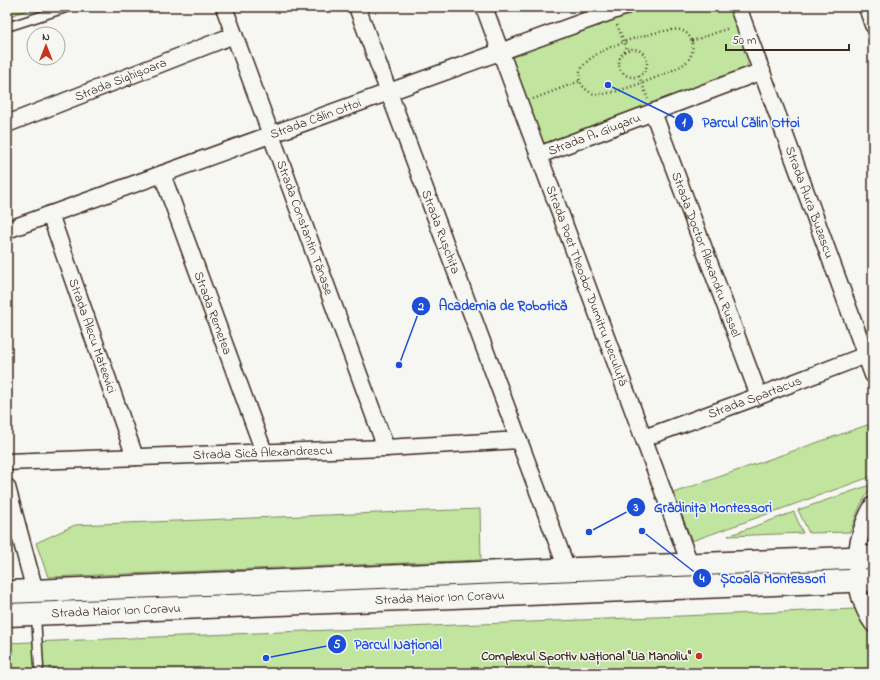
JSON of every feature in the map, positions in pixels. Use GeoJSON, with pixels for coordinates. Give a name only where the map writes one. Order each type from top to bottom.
{"type":"FeatureCollection","features":[{"type":"Feature","properties":{"kind":"street","name":"Strada Constantin Tănase"},"geometry":{"type":"LineString","coordinates":[[224,7],[386,448]]}},
{"type":"Feature","properties":{"kind":"street","name":"Strada Rușchița"},"geometry":{"type":"LineString","coordinates":[[357,7],[567,569]]}},
{"type":"Feature","properties":{"kind":"street","name":"Strada Poet Theodor Dumitru Neculuță"},"geometry":{"type":"LineString","coordinates":[[484,7],[690,564]]}},
{"type":"Feature","properties":{"kind":"street","name":"Strada Aura Buzescu"},"geometry":{"type":"LineString","coordinates":[[738,7],[873,375]]}},
{"type":"Feature","properties":{"kind":"street"},"geometry":{"type":"LineString","coordinates":[[867,7],[873,25]]}},
{"type":"Feature","properties":{"kind":"street","name":"Strada Călin Ottoi"},"geometry":{"type":"LineString","coordinates":[[7,230],[616,8]]}},
{"type":"Feature","properties":{"kind":"street","name":"Strada Sighișoara"},"geometry":{"type":"LineString","coordinates":[[7,124],[234,34]]}},
{"type":"Feature","properties":{"kind":"street","name":"Strada A. Giugaru"},"geometry":{"type":"LineString","coordinates":[[539,155],[762,71]]}},
{"type":"Feature","properties":{"kind":"street","name":"Strada Doctor Alexandru Russel"},"geometry":{"type":"LineString","coordinates":[[653,112],[759,396]]}},
{"type":"Feature","properties":{"kind":"street","name":"Strada Remetea"},"geometry":{"type":"LineString","coordinates":[[162,174],[264,452]]}},
{"type":"Feature","properties":{"kind":"street","name":"Strada Alecu Mateevici"},"geometry":{"type":"LineString","coordinates":[[50,214],[135,457]]}},
{"type":"Feature","properties":{"kind":"street","name":"Strada Spartacus"},"geometry":{"type":"LineString","coordinates":[[644,438],[759,396],[866,354]]}},
{"type":"Feature","properties":{"kind":"street","name":"Strada Sică Alexandrescu"},"geometry":{"type":"LineString","coordinates":[[7,462],[386,448],[519,440]]}},
{"type":"Feature","properties":{"kind":"street"},"geometry":{"type":"LineString","coordinates":[[7,487],[35,591],[36,614]]}},
{"type":"Feature","properties":{"kind":"street"},"geometry":{"type":"LineString","coordinates":[[873,505],[859,535],[864,557],[865,580],[862,603],[873,624]]}},
{"type":"Feature","properties":{"kind":"street","name":"Strada Maior Ion Coravu"},"geometry":{"type":"LineString","coordinates":[[7,592],[864,557]]}},
{"type":"Feature","properties":{"kind":"street"},"geometry":{"type":"LineString","coordinates":[[690,564],[691,587]]}},
{"type":"Feature","properties":{"kind":"street"},"geometry":{"type":"LineString","coordinates":[[567,569],[569,592]]}},
{"type":"Feature","properties":{"kind":"street","name":"Strada Maior Ion Coravu"},"geometry":{"type":"LineString","coordinates":[[7,615],[865,580]]}},
{"type":"Feature","properties":{"kind":"street"},"geometry":{"type":"LineString","coordinates":[[277,581],[278,604]]}},
{"type":"Feature","properties":{"kind":"lane"},"geometry":{"type":"LineString","coordinates":[[7,27],[70,7]]}},
{"type":"Feature","properties":{"kind":"lane"},"geometry":{"type":"LineString","coordinates":[[36,614],[39,667]]}},
{"type":"Feature","properties":{"kind":"path"},"geometry":{"type":"LineString","coordinates":[[616,8],[627,49]]}},
{"type":"Feature","properties":{"kind":"path"},"geometry":{"type":"LineString","coordinates":[[692,40],[744,23]]}},
{"type":"Feature","properties":{"kind":"path"},"geometry":{"type":"LineString","coordinates":[[671,30],[680,30],[687,34],[692,40],[693,50],[690,59],[684,64],[641,82],[604,94],[594,94],[586,90],[580,81],[579,72],[582,65],[601,52],[624,42],[661,31],[671,30]]}},
{"type":"Feature","properties":{"kind":"path"},"geometry":{"type":"LineString","coordinates":[[634,48],[639,50],[646,57],[647,66],[645,71],[638,76],[629,77],[620,70],[618,59],[627,49],[634,48]]}},
{"type":"Feature","properties":{"kind":"path"},"geometry":{"type":"LineString","coordinates":[[638,76],[653,112]]}},
{"type":"Feature","properties":{"kind":"path"},"geometry":{"type":"LineString","coordinates":[[520,104],[580,81]]}},
{"type":"Feature","properties":{"kind":"path"},"geometry":{"type":"LineString","coordinates":[[39,667],[106,673]]}},
{"type":"Feature","properties":{"kind":"green space"},"geometry":{"type":"Polygon","coordinates":[[[7,7],[36,7],[7,17],[7,7]]]}},
{"type":"Feature","properties":{"kind":"green space"},"geometry":{"type":"Polygon","coordinates":[[[632,7],[735,7],[751,57],[745,69],[545,143],[536,140],[507,61],[511,50],[632,7]]]}},
{"type":"Feature","properties":{"kind":"green space"},"geometry":{"type":"Polygon","coordinates":[[[873,423],[873,476],[692,541],[673,493],[873,423]]]}},
{"type":"Feature","properties":{"kind":"green space"},"geometry":{"type":"Polygon","coordinates":[[[873,484],[860,506],[850,532],[809,533],[798,510],[873,484]]]}},
{"type":"Feature","properties":{"kind":"green space"},"geometry":{"type":"Polygon","coordinates":[[[480,509],[481,560],[48,577],[36,543],[75,525],[480,509]]]}},
{"type":"Feature","properties":{"kind":"green space"},"geometry":{"type":"Polygon","coordinates":[[[794,512],[803,533],[728,536],[794,512]]]}},
{"type":"Feature","properties":{"kind":"green space"},"geometry":{"type":"Polygon","coordinates":[[[856,609],[861,620],[873,638],[873,673],[7,673],[7,643],[856,609]]]}},
{"type":"Feature","properties":{"kind":"place","name":"Parcul Călin Ottoi"},"geometry":{"type":"Point","coordinates":[608,85]}},
{"type":"Feature","properties":{"kind":"place","name":"Academia de Robotică"},"geometry":{"type":"Point","coordinates":[399,365]}},
{"type":"Feature","properties":{"kind":"place","name":"Școala Montessori"},"geometry":{"type":"Point","coordinates":[642,531]}},
{"type":"Feature","properties":{"kind":"place","name":"Grădinița Montessori"},"geometry":{"type":"Point","coordinates":[589,532]}},
{"type":"Feature","properties":{"kind":"place","name":"Complexul Sportiv Național \"Lia Manoliu\""},"geometry":{"type":"Point","coordinates":[699,656]}},
{"type":"Feature","properties":{"kind":"place","name":"Parcul Național"},"geometry":{"type":"Point","coordinates":[266,658]}}]}
